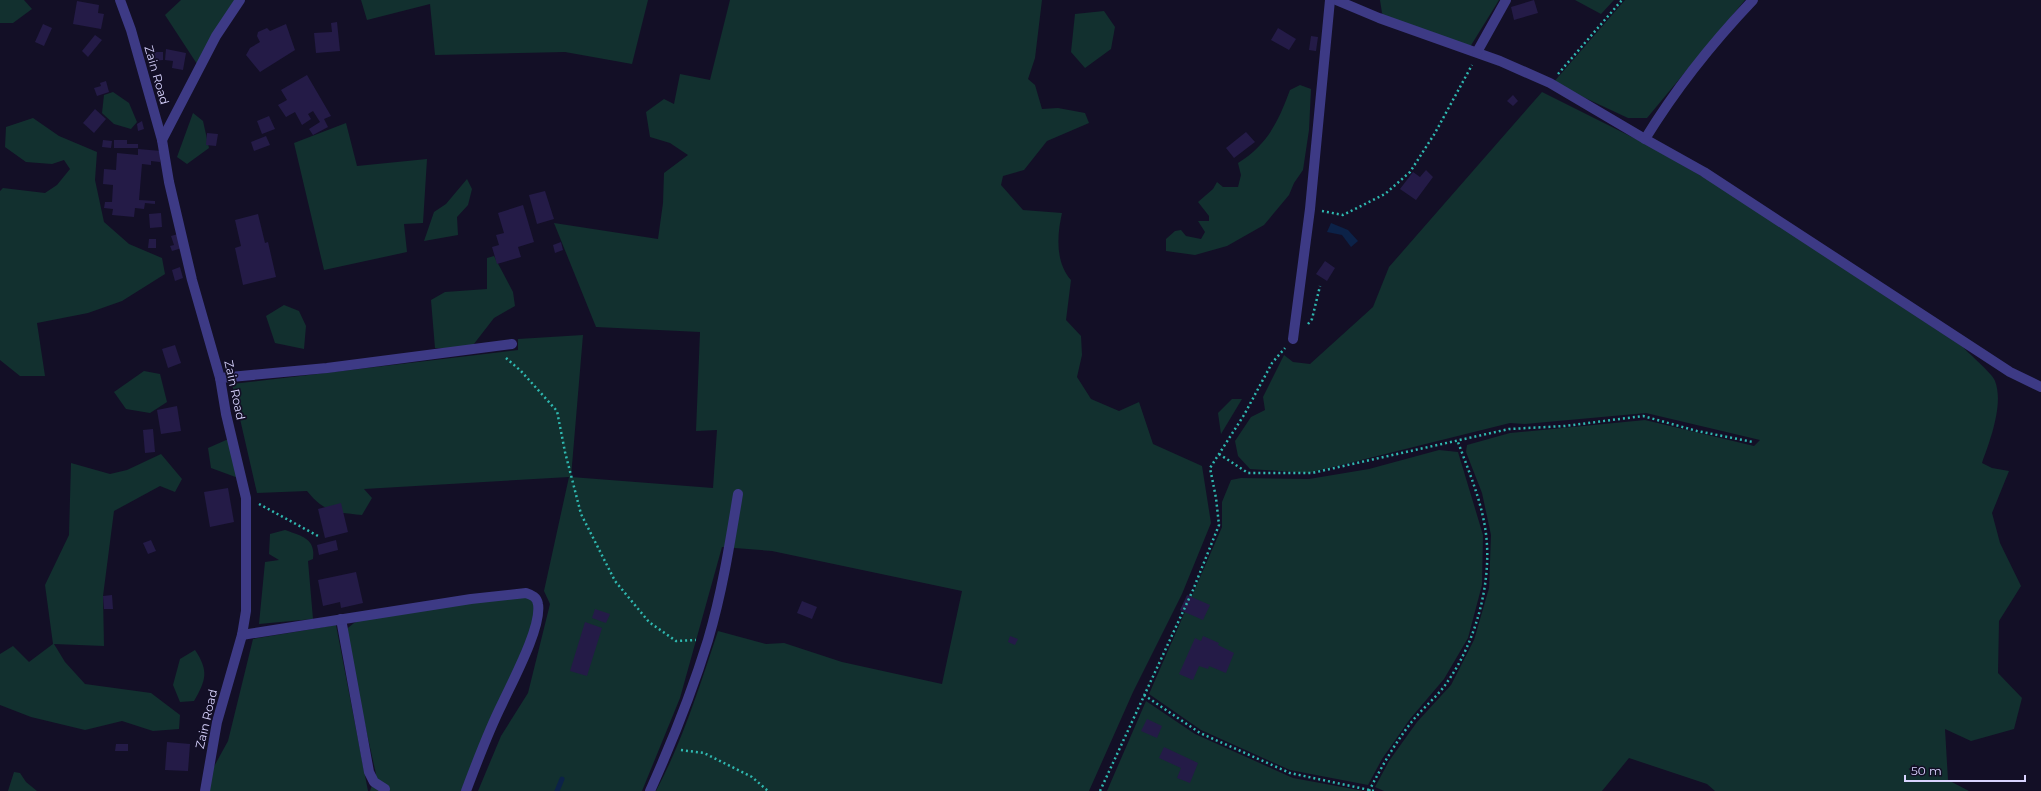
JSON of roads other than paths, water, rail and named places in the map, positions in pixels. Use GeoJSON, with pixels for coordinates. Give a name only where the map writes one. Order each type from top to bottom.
{"type":"FeatureCollection","features":[{"type":"Feature","properties":{"kind":"street","name":"Zain Road"},"geometry":{"type":"LineString","coordinates":[[120,0],[131,30],[162,140],[169,182],[192,280],[220,378],[226,414],[246,498],[248,578],[246,611],[242,635],[217,722],[205,791]]}},
{"type":"Feature","properties":{"kind":"street"},"geometry":{"type":"LineString","coordinates":[[162,140],[216,36],[240,0]]}},
{"type":"Feature","properties":{"kind":"street"},"geometry":{"type":"LineString","coordinates":[[1293,339],[1310,209],[1330,0]]}},
{"type":"Feature","properties":{"kind":"street"},"geometry":{"type":"LineString","coordinates":[[1336,0],[1379,18],[1477,52],[1550,83],[1704,172],[2010,372],[2041,387]]}},
{"type":"Feature","properties":{"kind":"street"},"geometry":{"type":"LineString","coordinates":[[1477,52],[1506,0]]}},
{"type":"Feature","properties":{"kind":"street"},"geometry":{"type":"LineString","coordinates":[[1645,139],[1697,64],[1753,0]]}},
{"type":"Feature","properties":{"kind":"street"},"geometry":{"type":"LineString","coordinates":[[220,378],[327,368],[512,344]]}},
{"type":"Feature","properties":{"kind":"street"},"geometry":{"type":"LineString","coordinates":[[650,791],[669,748],[708,639],[726,561],[738,494]]}},
{"type":"Feature","properties":{"kind":"street"},"geometry":{"type":"LineString","coordinates":[[242,635],[506,594],[526,593],[533,595],[538,603],[538,614],[532,633],[515,678],[478,759],[466,791]]}},
{"type":"Feature","properties":{"kind":"street"},"geometry":{"type":"LineString","coordinates":[[340,619],[369,772],[374,782],[385,789]]}},
{"type":"Feature","properties":{"kind":"water"},"geometry":{"type":"Polygon","coordinates":[[[1331,223],[1348,230],[1358,241],[1351,247],[1342,235],[1327,232],[1331,223]]]}},
{"type":"Feature","properties":{"kind":"waterway"},"geometry":{"type":"LineString","coordinates":[[557,791],[562,779]]}}]}
